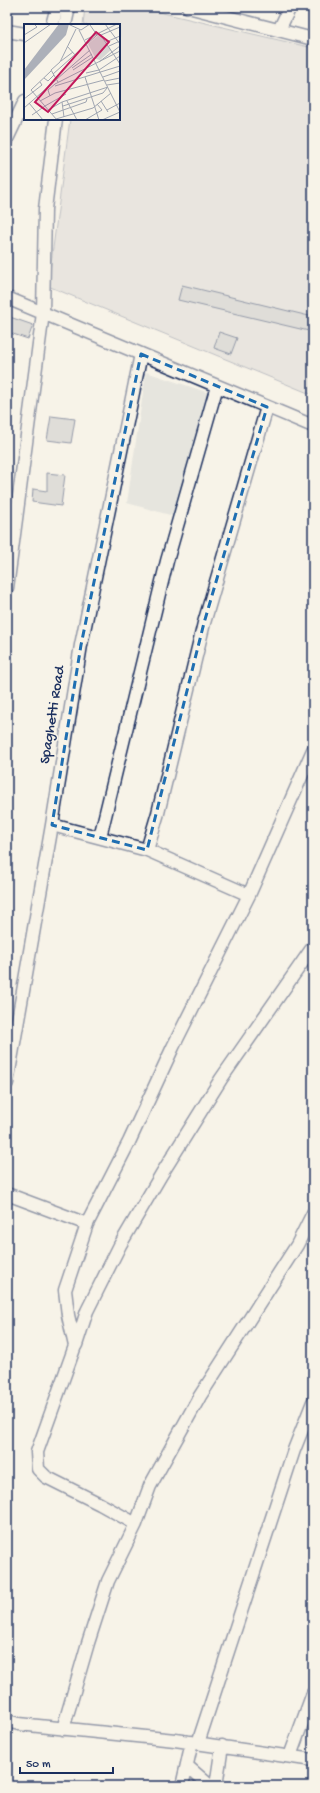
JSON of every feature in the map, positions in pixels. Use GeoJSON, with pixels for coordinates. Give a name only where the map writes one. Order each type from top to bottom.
{"type":"FeatureCollection","features":[{"type":"Feature","properties":{"kind":"street"},"geometry":{"type":"LineString","coordinates":[[52,24],[57,7]]}},
{"type":"Feature","properties":{"kind":"street"},"geometry":{"type":"LineString","coordinates":[[65,24],[69,7]]}},
{"type":"Feature","properties":{"kind":"street"},"geometry":{"type":"LineString","coordinates":[[188,7],[313,39]]}},
{"type":"Feature","properties":{"kind":"street"},"geometry":{"type":"LineString","coordinates":[[278,30],[290,7]]}},
{"type":"Feature","properties":{"kind":"street"},"geometry":{"type":"LineString","coordinates":[[7,31],[24,34]]}},
{"type":"Feature","properties":{"kind":"street"},"geometry":{"type":"LineString","coordinates":[[7,139],[24,103]]}},
{"type":"Feature","properties":{"kind":"street"},"geometry":{"type":"LineString","coordinates":[[7,588],[43,313],[45,209],[56,120]]}},
{"type":"Feature","properties":{"kind":"street"},"geometry":{"type":"LineString","coordinates":[[7,298],[313,426]]}},
{"type":"Feature","properties":{"kind":"street","name":"Spaghetti Road"},"geometry":{"type":"LineString","coordinates":[[7,1083],[52,825],[81,645],[141,354]]}},
{"type":"Feature","properties":{"kind":"street"},"geometry":{"type":"LineString","coordinates":[[100,837],[167,561],[217,386]]}},
{"type":"Feature","properties":{"kind":"street"},"geometry":{"type":"LineString","coordinates":[[147,850],[158,813],[206,616],[267,407]]}},
{"type":"Feature","properties":{"kind":"street"},"geometry":{"type":"LineString","coordinates":[[75,1346],[68,1315],[65,1290],[87,1224],[129,1142],[173,1047],[249,895],[313,750]]}},
{"type":"Feature","properties":{"kind":"street"},"geometry":{"type":"LineString","coordinates":[[52,825],[147,850],[249,895]]}},
{"type":"Feature","properties":{"kind":"street"},"geometry":{"type":"LineString","coordinates":[[136,1524],[100,1504],[46,1478],[38,1469],[37,1452],[87,1311],[120,1246],[161,1175],[220,1079],[313,946]]}},
{"type":"Feature","properties":{"kind":"street"},"geometry":{"type":"LineString","coordinates":[[7,1194],[87,1224]]}},
{"type":"Feature","properties":{"kind":"street"},"geometry":{"type":"LineString","coordinates":[[64,1728],[108,1581],[136,1524],[150,1486],[200,1396],[297,1245],[313,1213]]}},
{"type":"Feature","properties":{"kind":"street"},"geometry":{"type":"LineString","coordinates":[[182,1786],[186,1766],[294,1450],[313,1402]]}},
{"type":"Feature","properties":{"kind":"street"},"geometry":{"type":"LineString","coordinates":[[290,1756],[313,1693]]}},
{"type":"Feature","properties":{"kind":"street"},"geometry":{"type":"LineString","coordinates":[[7,1721],[195,1742],[313,1760]]}},
{"type":"Feature","properties":{"kind":"street"},"geometry":{"type":"LineString","coordinates":[[216,1786],[222,1746]]}},
{"type":"Feature","properties":{"kind":"street"},"geometry":{"type":"LineString","coordinates":[[186,1766],[210,1786]]}},
{"type":"Feature","properties":{"kind":"highlighted area"},"geometry":{"type":"Polygon","coordinates":[[[141,354],[267,407],[204,623],[147,850],[52,825],[81,645],[141,354]]]}},
{"type":"Feature","properties":{"kind":"shaded area"},"geometry":{"type":"Polygon","coordinates":[[[85,7],[137,7],[313,48],[313,395],[48,286],[70,120],[120,120],[120,24],[83,24],[85,7]]]}},
{"type":"Feature","properties":{"kind":"shaded area"},"geometry":{"type":"Polygon","coordinates":[[[146,372],[212,394],[177,517],[127,503],[146,372]]]}},
{"type":"Feature","properties":{"kind":"building"},"geometry":{"type":"Polygon","coordinates":[[[182,285],[313,317],[313,332],[178,300],[182,285]]]}},
{"type":"Feature","properties":{"kind":"building"},"geometry":{"type":"Polygon","coordinates":[[[7,316],[33,325],[28,339],[7,332],[7,316]]]}},
{"type":"Feature","properties":{"kind":"building"},"geometry":{"type":"Polygon","coordinates":[[[219,332],[237,338],[231,354],[214,348],[219,332]]]}},
{"type":"Feature","properties":{"kind":"building"},"geometry":{"type":"Polygon","coordinates":[[[51,416],[75,419],[71,443],[47,440],[51,416]]]}},
{"type":"Feature","properties":{"kind":"building"},"geometry":{"type":"Polygon","coordinates":[[[47,473],[65,475],[61,506],[32,502],[33,489],[47,491],[47,473]]]}}]}
